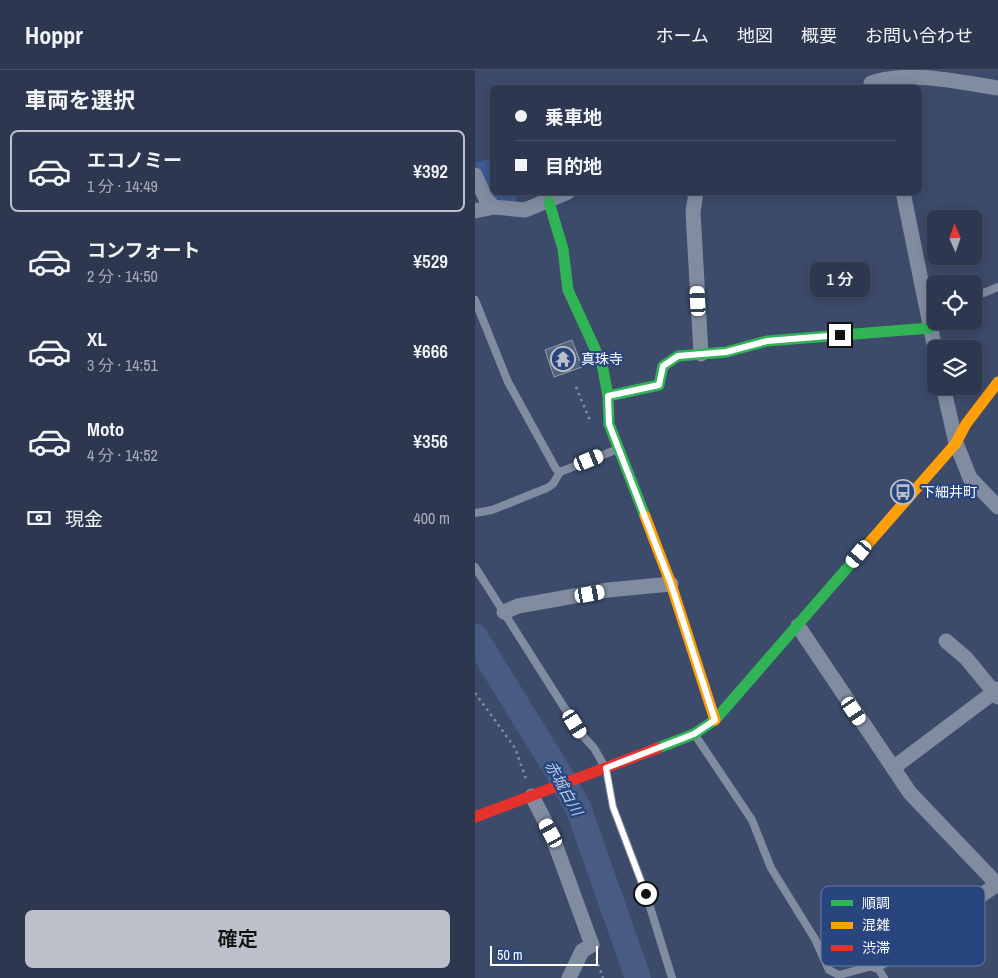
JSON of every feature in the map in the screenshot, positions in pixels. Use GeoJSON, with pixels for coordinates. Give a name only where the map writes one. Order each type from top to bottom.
{"type":"FeatureCollection","features":[{"type":"Feature","properties":{"kind":"street"},"geometry":{"type":"LineString","coordinates":[[870,80],[921,77],[998,88]]}},
{"type":"Feature","properties":{"kind":"street"},"geometry":{"type":"LineString","coordinates":[[475,175],[487,199],[494,207]]}},
{"type":"Feature","properties":{"kind":"street"},"geometry":{"type":"LineString","coordinates":[[475,211],[494,207],[525,210],[549,202],[562,195]]}},
{"type":"Feature","properties":{"kind":"street"},"geometry":{"type":"LineString","coordinates":[[696,195],[693,212],[701,354]]}},
{"type":"Feature","properties":{"kind":"street"},"geometry":{"type":"LineString","coordinates":[[904,195],[927,286]]}},
{"type":"Feature","properties":{"kind":"street"},"geometry":{"type":"LineString","coordinates":[[549,202],[563,249],[568,290],[602,364],[608,396],[609,424],[671,584],[715,720]]}},
{"type":"Feature","properties":{"kind":"street"},"geometry":{"type":"LineString","coordinates":[[608,396],[659,385],[663,366],[678,356],[726,352],[767,341],[927,326]]}},
{"type":"Feature","properties":{"kind":"street"},"geometry":{"type":"LineString","coordinates":[[475,817],[694,734],[715,720],[956,443],[966,424],[998,382]]}},
{"type":"Feature","properties":{"kind":"street"},"geometry":{"type":"LineString","coordinates":[[945,395],[956,443],[970,478],[998,507]]}},
{"type":"Feature","properties":{"kind":"street"},"geometry":{"type":"LineString","coordinates":[[504,612],[518,606],[608,590],[671,584]]}},
{"type":"Feature","properties":{"kind":"street"},"geometry":{"type":"LineString","coordinates":[[798,626],[911,793],[998,885],[985,893]]}},
{"type":"Feature","properties":{"kind":"street"},"geometry":{"type":"LineString","coordinates":[[893,768],[997,693],[966,658],[946,641]]}},
{"type":"Feature","properties":{"kind":"street"},"geometry":{"type":"LineString","coordinates":[[535,795],[551,833],[592,946],[582,951],[569,978]]}},
{"type":"Feature","properties":{"kind":"lane"},"geometry":{"type":"LineString","coordinates":[[982,294],[998,287]]}},
{"type":"Feature","properties":{"kind":"lane"},"geometry":{"type":"LineString","coordinates":[[475,300],[508,382],[559,472]]}},
{"type":"Feature","properties":{"kind":"lane"},"geometry":{"type":"LineString","coordinates":[[475,513],[492,510],[547,488],[553,484],[559,472],[619,448]]}},
{"type":"Feature","properties":{"kind":"lane"},"geometry":{"type":"LineString","coordinates":[[475,567],[517,636],[581,734],[595,748],[613,807],[646,894],[672,978]]}},
{"type":"Feature","properties":{"kind":"lane"},"geometry":{"type":"LineString","coordinates":[[694,734],[752,820],[771,868],[815,939],[821,952]]}},
{"type":"Feature","properties":{"kind":"lane"},"geometry":{"type":"LineString","coordinates":[[827,966],[829,970],[839,975],[871,966]]}},
{"type":"Feature","properties":{"kind":"lane"},"geometry":{"type":"LineString","coordinates":[[876,966],[884,978]]}},
{"type":"Feature","properties":{"kind":"path"},"geometry":{"type":"LineString","coordinates":[[576,387],[593,429]]}},
{"type":"Feature","properties":{"kind":"path"},"geometry":{"type":"LineString","coordinates":[[475,693],[515,748],[535,795]]}},
{"type":"Feature","properties":{"kind":"path"},"geometry":{"type":"LineString","coordinates":[[592,946],[603,978]]}},
{"type":"Feature","properties":{"kind":"shaded area"},"geometry":{"type":"Polygon","coordinates":[[[490,159],[490,195],[516,195],[516,206],[488,195],[475,163],[490,159]]]}},
{"type":"Feature","properties":{"kind":"building","name":"真珠寺"},"geometry":{"type":"Polygon","coordinates":[[[572,340],[582,367],[554,377],[545,350],[572,340]]]}},
{"type":"Feature","properties":{"kind":"waterway","name":"赤城白川"},"geometry":{"type":"LineString","coordinates":[[475,637],[563,780],[579,810],[638,978]]}},
{"type":"Feature","properties":{"kind":"traffic: fast"},"geometry":{"type":"LineString","coordinates":[[549,202],[563,249],[568,290],[602,364],[608,396],[609,424],[645,516]]}},
{"type":"Feature","properties":{"kind":"traffic: fast"},"geometry":{"type":"LineString","coordinates":[[608,396],[659,385],[663,366],[678,356],[726,352],[767,341],[927,328]]}},
{"type":"Feature","properties":{"kind":"traffic: fast"},"geometry":{"type":"LineString","coordinates":[[658,748],[694,734],[715,720],[868,544]]}},
{"type":"Feature","properties":{"kind":"traffic: slow"},"geometry":{"type":"LineString","coordinates":[[868,544],[956,443],[966,424],[998,382]]}},
{"type":"Feature","properties":{"kind":"traffic: slow"},"geometry":{"type":"LineString","coordinates":[[645,516],[671,584],[715,720]]}},
{"type":"Feature","properties":{"kind":"traffic: jam"},"geometry":{"type":"LineString","coordinates":[[475,817],[658,748]]}},
{"type":"Feature","properties":{"kind":"place","name":"真珠寺"},"geometry":{"type":"Point","coordinates":[563,359]}},
{"type":"Feature","properties":{"kind":"place","name":"下細井町"},"geometry":{"type":"Point","coordinates":[903,492]}},
{"type":"Feature","properties":{"kind":"route"},"geometry":{"type":"LineString","coordinates":[[646,894],[613,807],[606,768],[694,734],[715,720],[671,584],[609,424],[608,396],[659,385],[663,366],[678,356],[726,352],[767,341],[840,335]]}}]}
